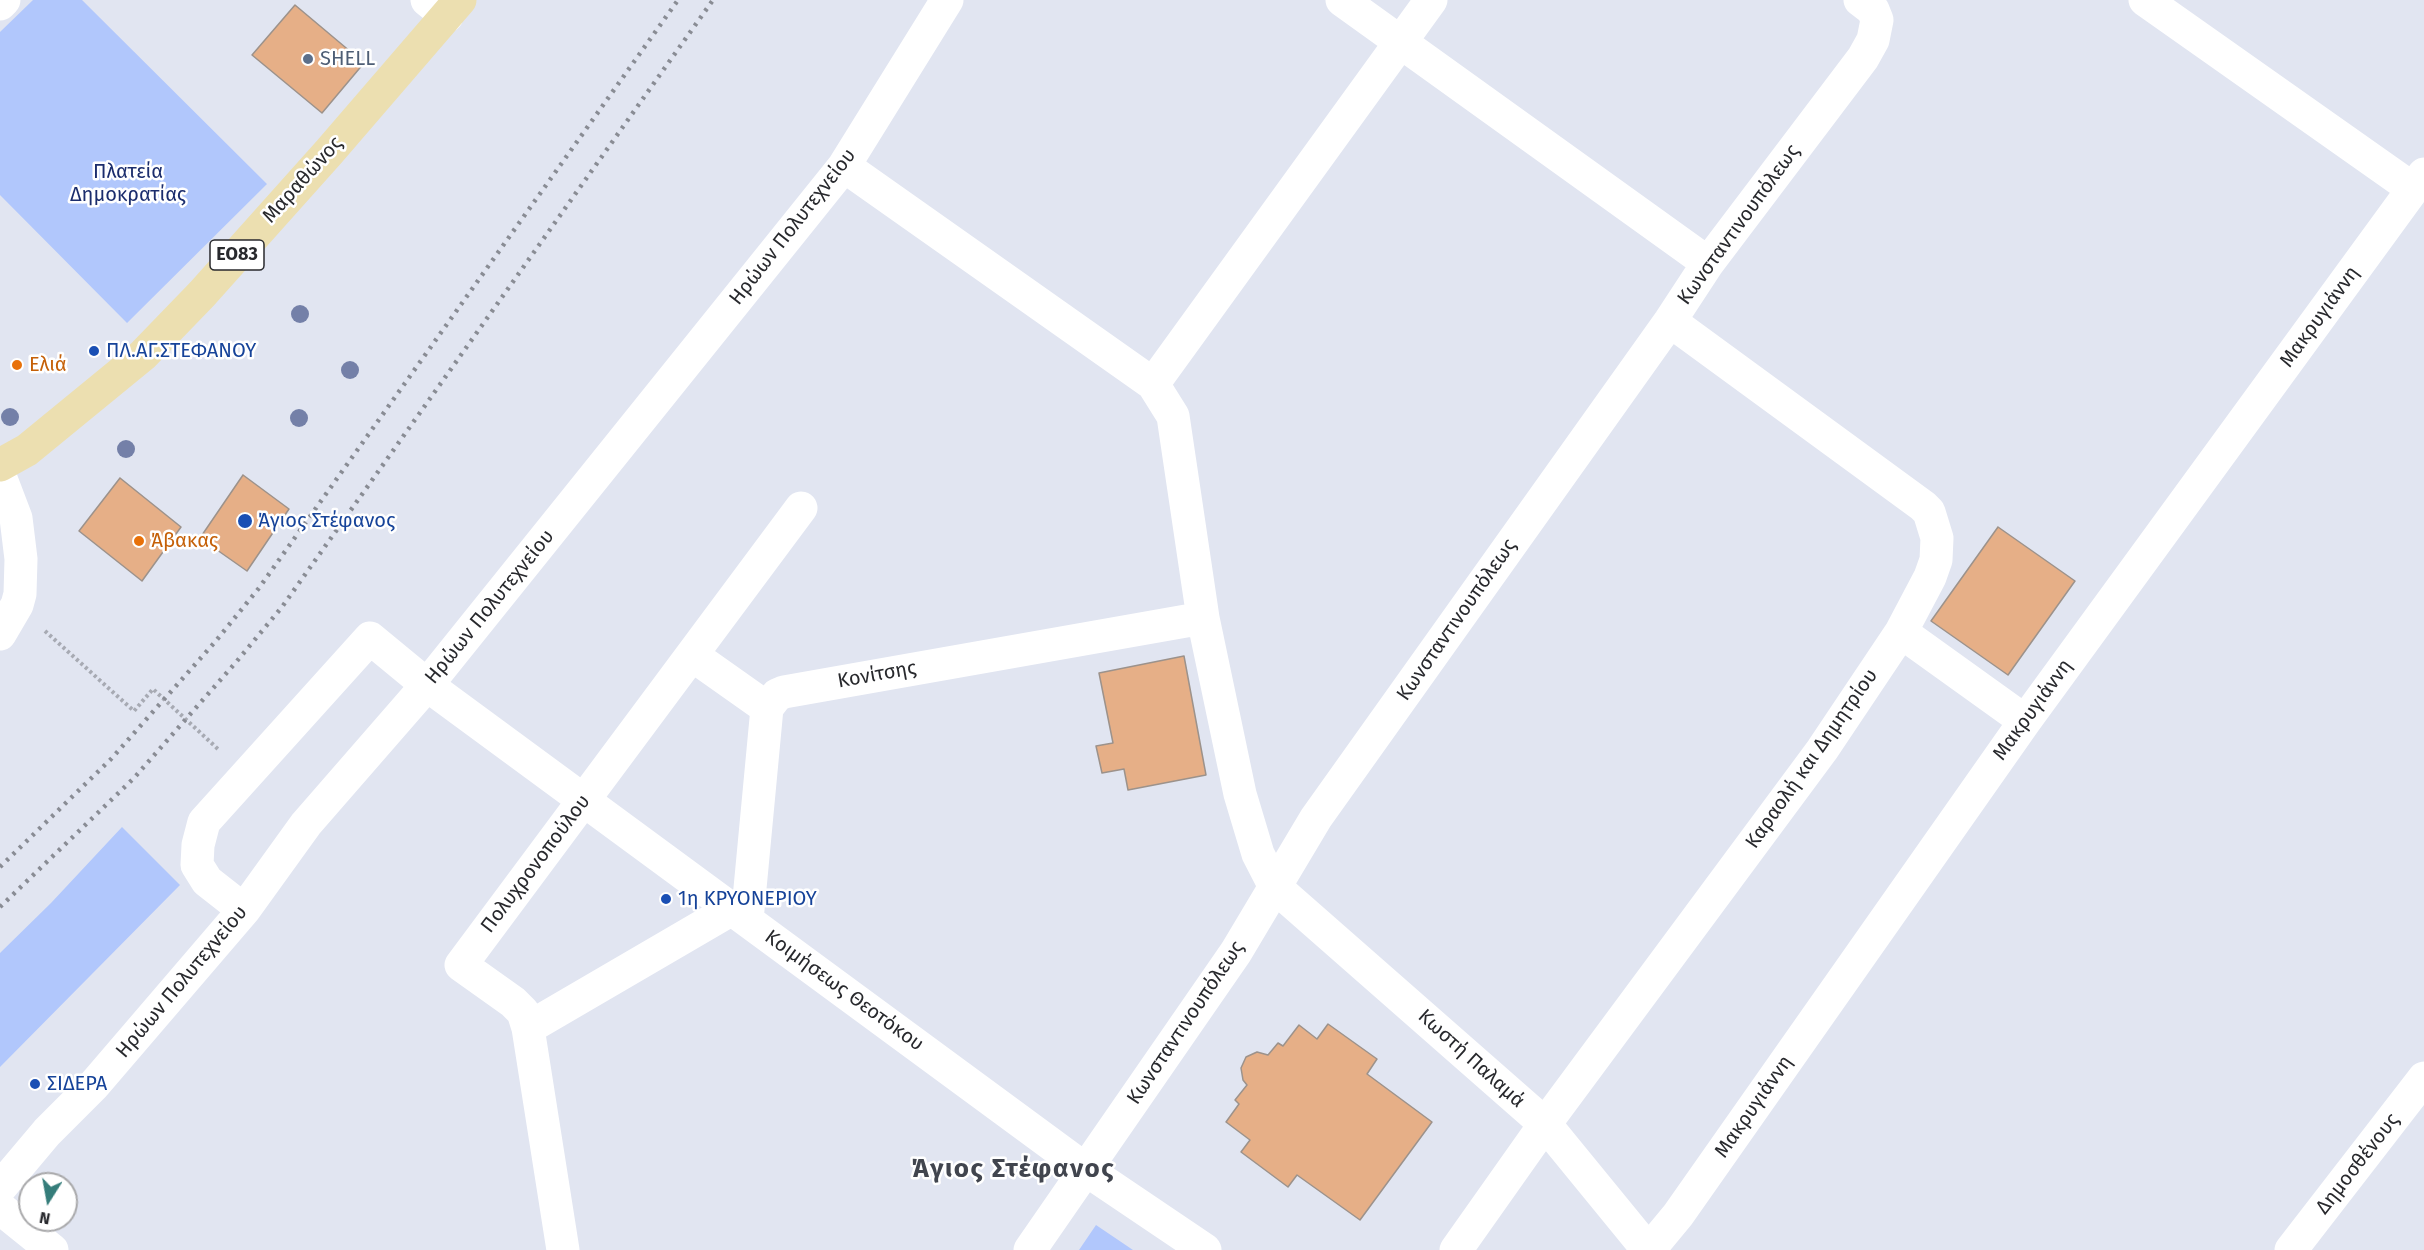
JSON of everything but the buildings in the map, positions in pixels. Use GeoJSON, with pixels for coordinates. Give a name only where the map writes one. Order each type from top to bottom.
{"type":"FeatureCollection","features":[{"type":"Feature","properties":{"kind":"main road","name":"Μαραθώνος"},"geometry":{"type":"LineString","coordinates":[[0,465],[27,450],[143,355],[202,294],[445,5]]}},
{"type":"Feature","properties":{"kind":"street"},"geometry":{"type":"LineString","coordinates":[[0,4],[4,0]]}},
{"type":"Feature","properties":{"kind":"street","name":"Ηρώων Πολυτεχνείου"},"geometry":{"type":"LineString","coordinates":[[0,1188],[47,1132],[94,1085],[244,910],[306,824],[427,685],[844,166],[947,0]]}},
{"type":"Feature","properties":{"kind":"street"},"geometry":{"type":"LineString","coordinates":[[1342,0],[1708,263]]}},
{"type":"Feature","properties":{"kind":"street"},"geometry":{"type":"LineString","coordinates":[[1153,384],[1431,0]]}},
{"type":"Feature","properties":{"kind":"street","name":"Κωνσταντινουπόλεως"},"geometry":{"type":"LineString","coordinates":[[1030,1250],[1236,952],[1316,818],[1670,321],[1708,263],[1863,58],[1873,40],[1877,20],[1873,10],[1860,0]]}},
{"type":"Feature","properties":{"kind":"street"},"geometry":{"type":"LineString","coordinates":[[2145,0],[2419,181]]}},
{"type":"Feature","properties":{"kind":"street"},"geometry":{"type":"LineString","coordinates":[[844,166],[1153,384],[1173,416],[1203,618],[1240,794],[1258,854],[1275,887]]}},
{"type":"Feature","properties":{"kind":"street","name":"Μακρυγιάννη"},"geometry":{"type":"LineString","coordinates":[[1649,1250],[1678,1215],[2025,721],[2419,181]]}},
{"type":"Feature","properties":{"kind":"street","name":"Καραολή και Δημητρίου"},"geometry":{"type":"LineString","coordinates":[[1456,1250],[1545,1124],[1822,750],[1901,632],[1930,577],[1936,560],[1937,538],[1929,512],[1670,321]]}},
{"type":"Feature","properties":{"kind":"street"},"geometry":{"type":"LineString","coordinates":[[0,476],[11,500],[20,538],[21,579],[17,605],[0,634]]}},
{"type":"Feature","properties":{"kind":"street","name":"Πολυχρονοπούλου"},"geometry":{"type":"LineString","coordinates":[[563,1250],[528,1028],[523,1012],[513,1002],[462,965],[801,508]]}},
{"type":"Feature","properties":{"kind":"street","name":"Κονίτσης"},"geometry":{"type":"LineString","coordinates":[[767,708],[777,695],[784,692],[1203,618]]}},
{"type":"Feature","properties":{"kind":"street"},"geometry":{"type":"LineString","coordinates":[[1901,632],[2025,721]]}},
{"type":"Feature","properties":{"kind":"street","name":"Κοιμήσεως Θεοτόκου"},"geometry":{"type":"LineString","coordinates":[[244,910],[207,881],[197,865],[198,845],[204,822],[370,638],[427,685],[583,801],[1085,1169],[1205,1250]]}},
{"type":"Feature","properties":{"kind":"street"},"geometry":{"type":"LineString","coordinates":[[528,1028],[740,915],[767,708],[692,655]]}},
{"type":"Feature","properties":{"kind":"street","name":"Κωστή Παλαμά"},"geometry":{"type":"LineString","coordinates":[[1275,887],[1545,1124],[1649,1250]]}},
{"type":"Feature","properties":{"kind":"street","name":"Δημοσθένους"},"geometry":{"type":"LineString","coordinates":[[2292,1250],[2424,1078]]}},
{"type":"Feature","properties":{"kind":"street"},"geometry":{"type":"LineString","coordinates":[[0,1208],[52,1250]]}},
{"type":"Feature","properties":{"kind":"path"},"geometry":{"type":"LineString","coordinates":[[17,605],[134,711],[153,689],[198,732]]}},
{"type":"Feature","properties":{"kind":"green space","name":"Πλατεία Δημοκρατίας"},"geometry":{"type":"Polygon","coordinates":[[[33,0],[82,0],[267,184],[127,323],[0,195],[0,32],[33,0]]]}},
{"type":"Feature","properties":{"kind":"green space"},"geometry":{"type":"Polygon","coordinates":[[[122,827],[180,885],[0,1067],[0,953],[51,903],[122,827]]]}},
{"type":"Feature","properties":{"kind":"green space"},"geometry":{"type":"Polygon","coordinates":[[[1096,1225],[1133,1250],[1079,1250],[1096,1225]]]}},
{"type":"Feature","properties":{"kind":"railway"},"geometry":{"type":"LineString","coordinates":[[0,867],[111,759],[215,642],[259,588],[678,0]]}},
{"type":"Feature","properties":{"kind":"railway"},"geometry":{"type":"LineString","coordinates":[[0,907],[134,778],[282,607],[713,0]]}},
{"type":"Feature","properties":{"kind":"place","name":"SHELL"},"geometry":{"type":"Point","coordinates":[308,59]}},
{"type":"Feature","properties":{"kind":"place","name":"ΠΛ.ΑΓ.ΣΤΕΦΑΝΟΥ"},"geometry":{"type":"Point","coordinates":[94,351]}},
{"type":"Feature","properties":{"kind":"place","name":"Ελιά"},"geometry":{"type":"Point","coordinates":[17,365]}},
{"type":"Feature","properties":{"kind":"place","name":"Άγιος Στέφανος"},"geometry":{"type":"Point","coordinates":[245,521]}},
{"type":"Feature","properties":{"kind":"place","name":"Άβακας"},"geometry":{"type":"Point","coordinates":[139,541]}},
{"type":"Feature","properties":{"kind":"place","name":"1η ΚΡΥΟΝΕΡΙΟΥ"},"geometry":{"type":"Point","coordinates":[666,899]}},
{"type":"Feature","properties":{"kind":"place","name":"ΣΙΔΕΡΑ"},"geometry":{"type":"Point","coordinates":[35,1084]}},
{"type":"Feature","properties":{"kind":"district","name":"Άγιος Στέφανος"},"geometry":{"type":"Point","coordinates":[1013,1170]}}]}
